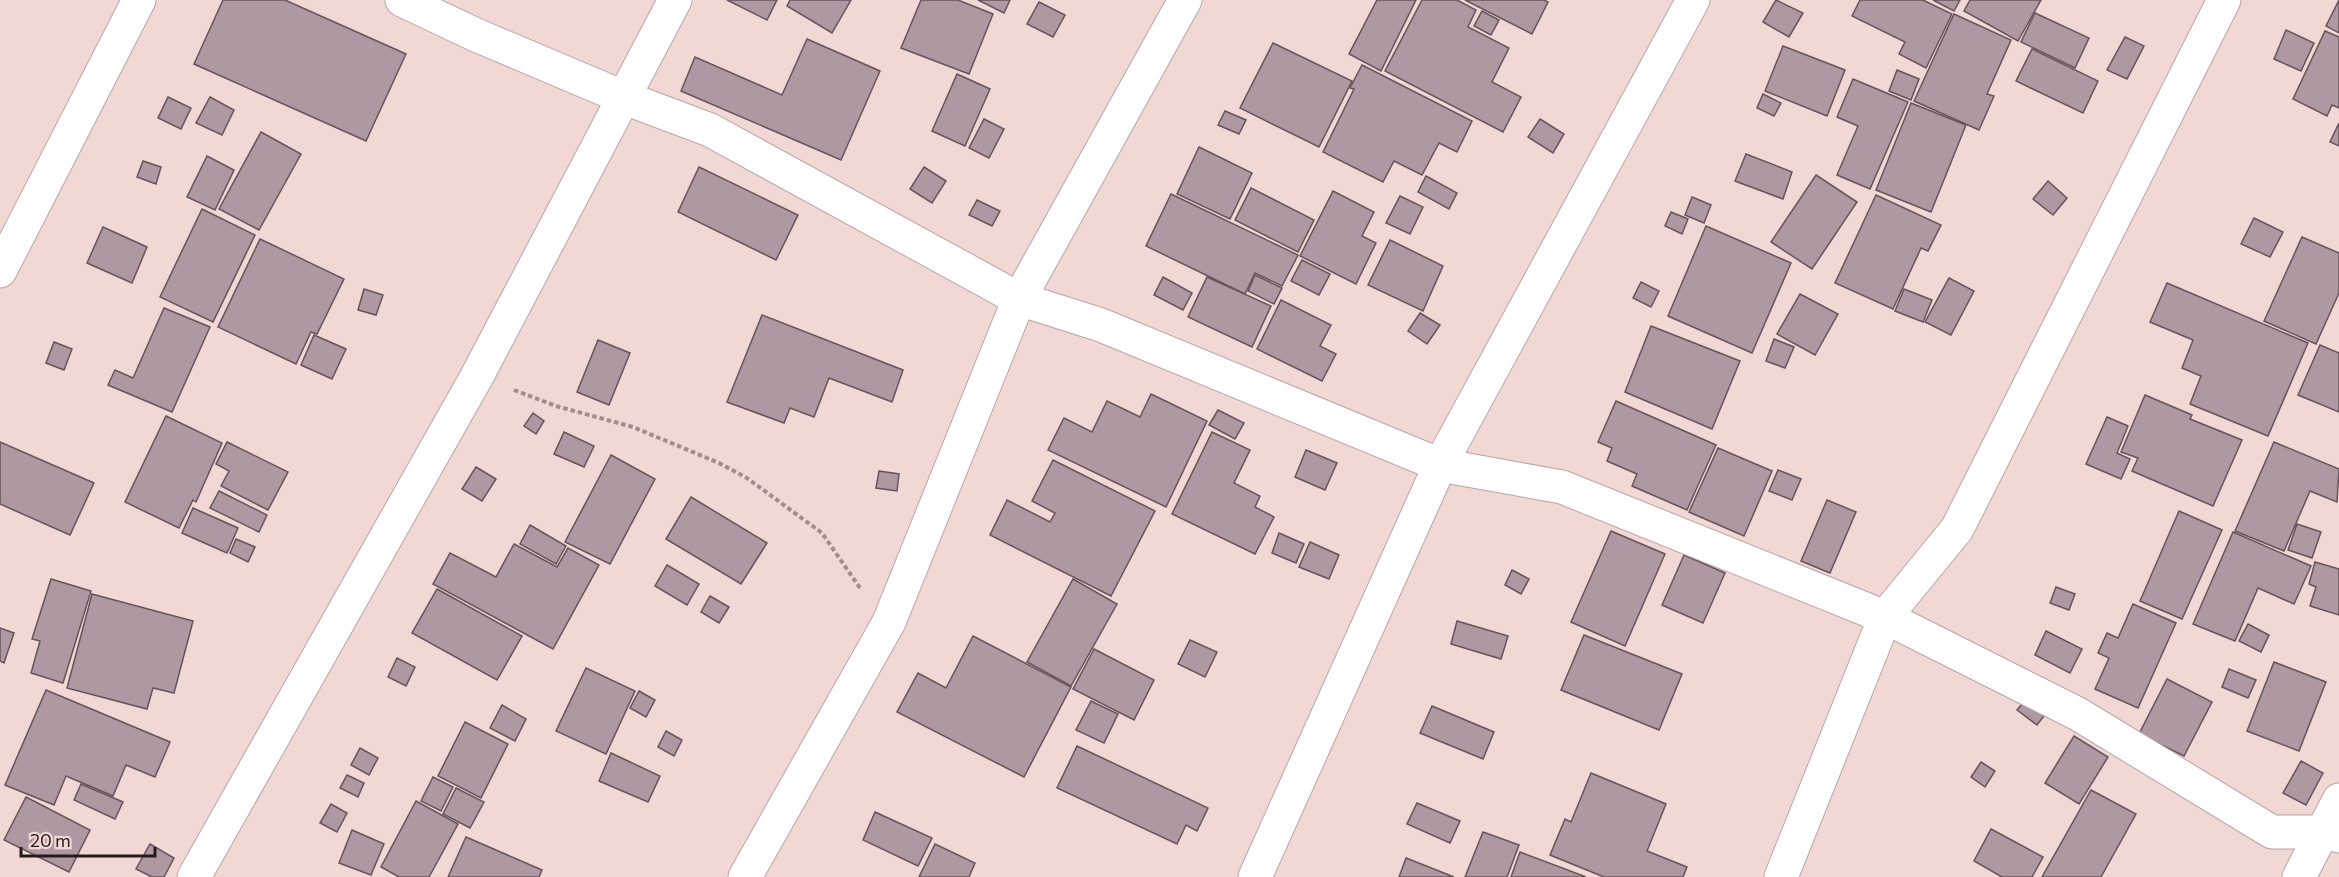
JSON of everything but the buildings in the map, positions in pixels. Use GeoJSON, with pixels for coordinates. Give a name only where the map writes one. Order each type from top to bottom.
{"type":"FeatureCollection","features":[{"type":"Feature","properties":{"kind":"street"},"geometry":{"type":"LineString","coordinates":[[0,270],[139,0]]}},
{"type":"Feature","properties":{"kind":"street"},"geometry":{"type":"LineString","coordinates":[[402,0],[476,35],[625,98],[710,130],[1019,299],[1101,325],[1440,465],[1562,487],[1885,617],[2078,714],[2272,832],[2330,834]]}},
{"type":"Feature","properties":{"kind":"street"},"geometry":{"type":"LineString","coordinates":[[194,877],[476,378],[675,0]]}},
{"type":"Feature","properties":{"kind":"street"},"geometry":{"type":"LineString","coordinates":[[745,877],[889,622],[1019,299],[1185,0]]}},
{"type":"Feature","properties":{"kind":"street"},"geometry":{"type":"LineString","coordinates":[[1255,877],[1440,465],[1693,0]]}},
{"type":"Feature","properties":{"kind":"street"},"geometry":{"type":"LineString","coordinates":[[1780,877],[1885,617],[1957,529],[2224,0]]}},
{"type":"Feature","properties":{"kind":"street"},"geometry":{"type":"LineString","coordinates":[[2299,877],[2330,834],[2339,800]]}},
{"type":"Feature","properties":{"kind":"path"},"geometry":{"type":"LineString","coordinates":[[476,378],[556,406],[633,427],[719,463],[747,478],[822,534],[862,591],[889,622]]}}]}
